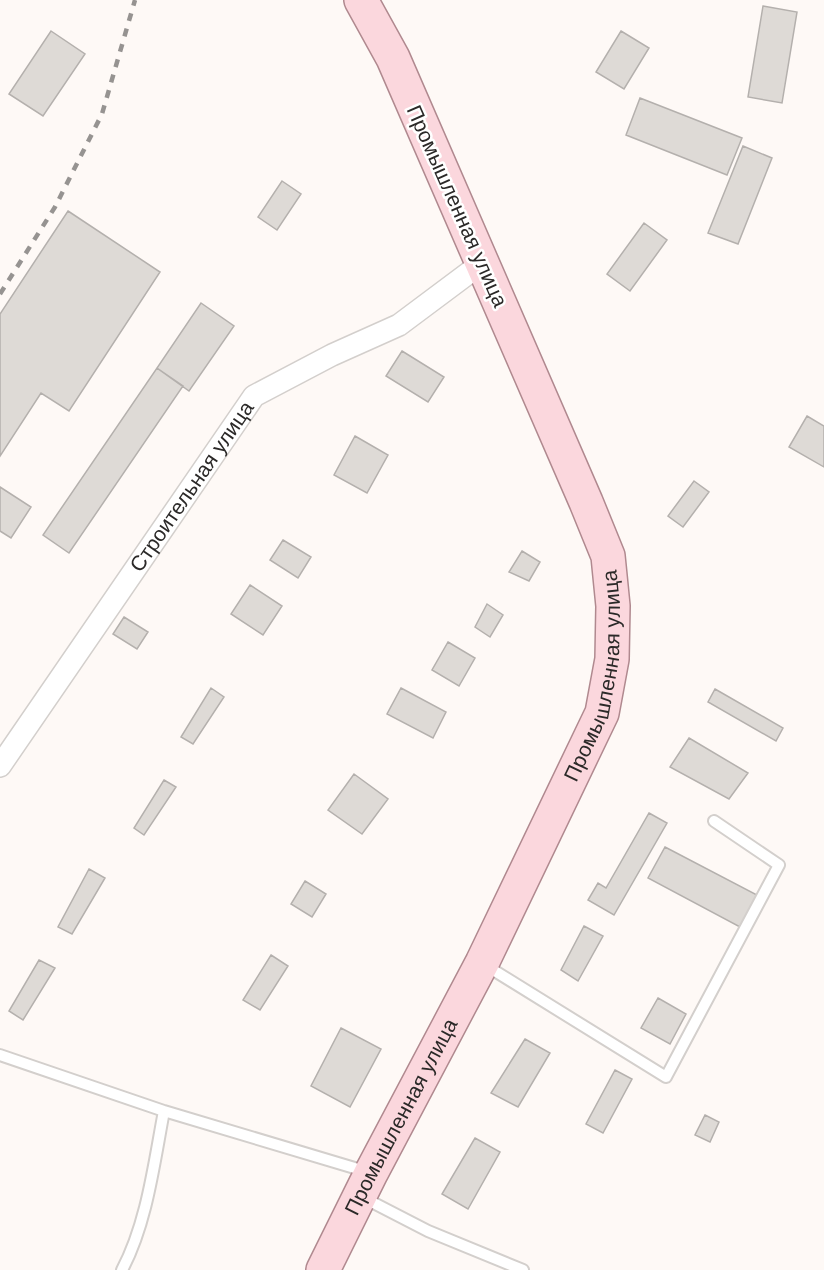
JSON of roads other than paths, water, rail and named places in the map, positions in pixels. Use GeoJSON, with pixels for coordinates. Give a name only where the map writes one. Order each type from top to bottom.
{"type":"FeatureCollection","features":[{"type":"Feature","properties":{"kind":"main road","name":"Промышленная улица"},"geometry":{"type":"LineString","coordinates":[[323,1270],[482,963],[602,713],[612,659],[613,606],[608,556],[582,491],[393,58],[361,0]]}},
{"type":"Feature","properties":{"kind":"street","name":"Строительная улица"},"geometry":{"type":"LineString","coordinates":[[0,766],[254,396],[399,325],[482,263]]}},
{"type":"Feature","properties":{"kind":"lane"},"geometry":{"type":"LineString","coordinates":[[482,963],[666,1077],[779,865],[714,820]]}},
{"type":"Feature","properties":{"kind":"lane"},"geometry":{"type":"LineString","coordinates":[[0,1055],[164,1111],[366,1185],[428,1231],[523,1270]]}},
{"type":"Feature","properties":{"kind":"lane"},"geometry":{"type":"LineString","coordinates":[[122,1270],[132,1252],[145,1207],[164,1111]]}},
{"type":"Feature","properties":{"kind":"railway"},"geometry":{"type":"LineString","coordinates":[[0,294],[55,207],[102,114],[135,0]]}}]}
